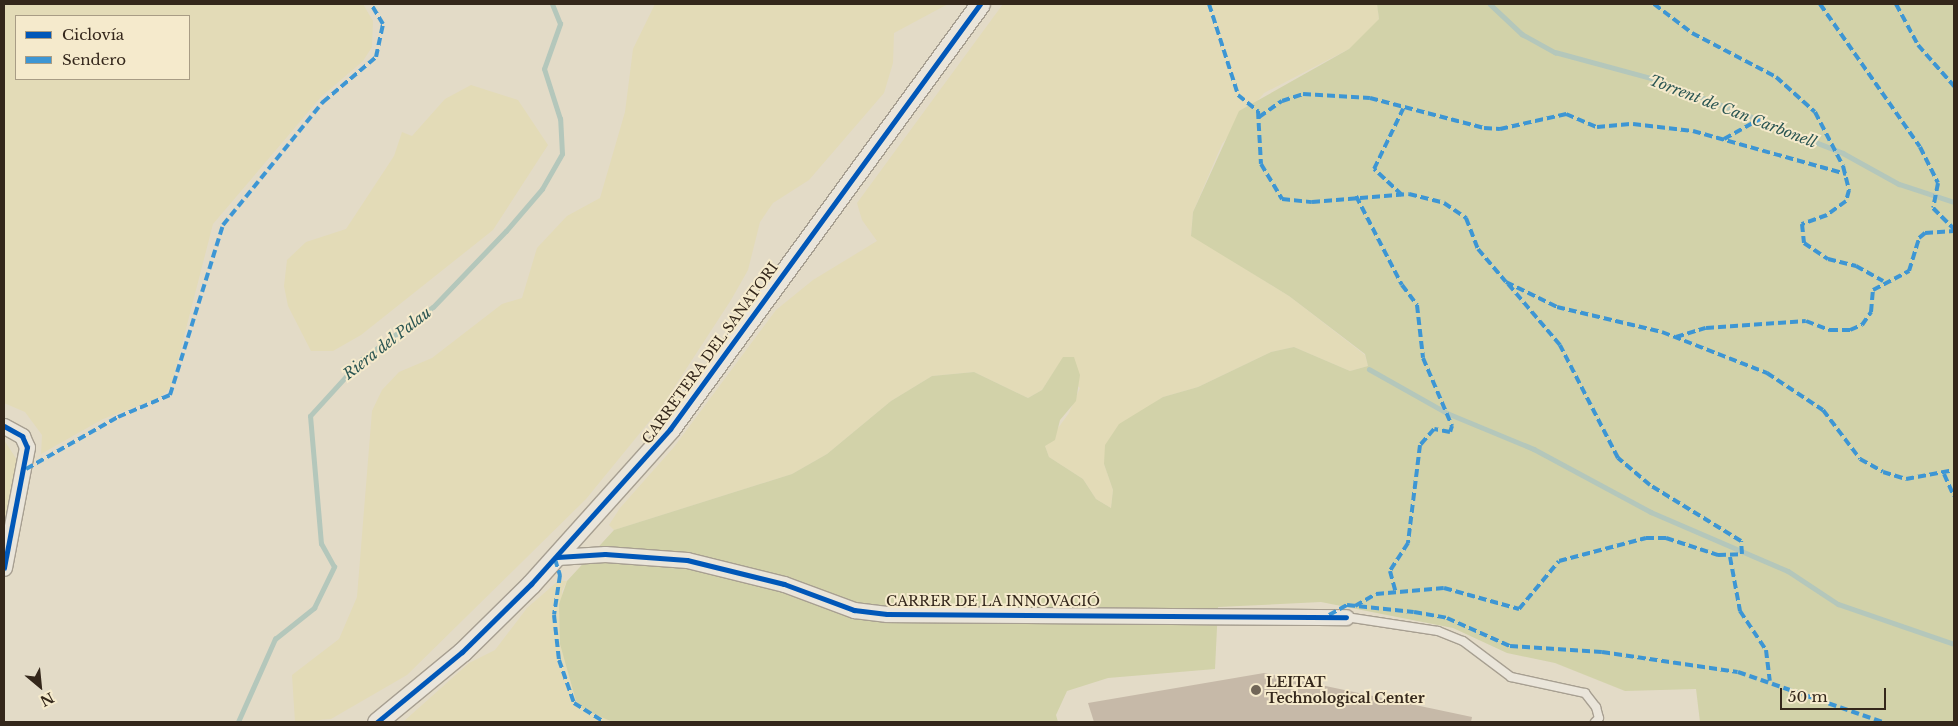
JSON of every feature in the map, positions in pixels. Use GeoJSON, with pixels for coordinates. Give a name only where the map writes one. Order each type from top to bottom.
{"type":"FeatureCollection","features":[{"type":"Feature","properties":{"kind":"street","name":"CARRETERA DEL SANATORI"},"geometry":{"type":"LineString","coordinates":[[377,722],[462,652],[557,557],[670,429],[980,4]]}},
{"type":"Feature","properties":{"kind":"street"},"geometry":{"type":"LineString","coordinates":[[4,426],[22,436],[27,447],[4,568]]}},
{"type":"Feature","properties":{"kind":"street","name":"CARRER DE LA INNOVACIÓ"},"geometry":{"type":"LineString","coordinates":[[557,557],[605,554],[687,560],[776,582],[854,610],[887,614],[1346,617]]}},
{"type":"Feature","properties":{"kind":"lane"},"geometry":{"type":"LineString","coordinates":[[1346,617],[1423,628],[1463,640],[1511,676],[1585,693],[1596,706],[1599,718],[1595,722]]}},
{"type":"Feature","properties":{"kind":"shaded area"},"geometry":{"type":"Polygon","coordinates":[[[4,4],[363,4],[373,21],[372,47],[363,61],[321,97],[213,224],[171,387],[159,398],[103,419],[41,454],[42,435],[25,412],[4,403],[4,4]]]}},
{"type":"Feature","properties":{"kind":"shaded area"},"geometry":{"type":"Polygon","coordinates":[[[655,4],[948,4],[894,33],[893,63],[884,93],[809,180],[773,203],[760,222],[748,270],[731,300],[662,406],[586,499],[407,675],[331,719],[295,722],[292,675],[339,639],[357,597],[372,411],[382,390],[399,372],[432,358],[502,304],[522,298],[537,248],[567,216],[600,198],[625,112],[633,49],[655,4]]]}},
{"type":"Feature","properties":{"kind":"shaded area"},"geometry":{"type":"Polygon","coordinates":[[[1003,4],[1377,4],[1379,19],[1367,34],[1349,49],[1264,93],[1222,144],[1193,212],[1191,235],[1289,296],[1365,355],[1368,366],[1350,371],[1294,347],[1271,352],[1198,387],[1163,397],[1148,407],[1104,464],[1113,490],[1111,508],[1096,499],[1083,479],[1049,457],[1045,446],[1069,413],[1080,388],[1057,367],[1042,390],[1028,398],[974,372],[932,376],[891,401],[827,454],[792,474],[614,530],[609,525],[620,508],[674,447],[776,310],[813,280],[877,241],[862,220],[857,203],[1003,4]]]}},
{"type":"Feature","properties":{"kind":"shaded area"},"geometry":{"type":"Polygon","coordinates":[[[471,85],[518,100],[548,145],[493,230],[361,335],[333,351],[311,351],[288,306],[284,286],[287,260],[306,242],[346,229],[394,156],[402,132],[412,136],[445,99],[471,85]]]}},
{"type":"Feature","properties":{"kind":"shaded area"},"geometry":{"type":"Polygon","coordinates":[[[4,440],[17,460],[4,524],[4,440]]]}},
{"type":"Feature","properties":{"kind":"shaded area"},"geometry":{"type":"Polygon","coordinates":[[[558,581],[567,581],[562,591],[568,671],[576,701],[584,710],[613,722],[403,722],[469,663],[495,650],[527,608],[558,581]]]}},
{"type":"Feature","properties":{"kind":"green space"},"geometry":{"type":"Polygon","coordinates":[[[1377,4],[1954,4],[1954,722],[1700,722],[1696,689],[1625,691],[1555,663],[1507,653],[1453,628],[1321,602],[1218,607],[1215,669],[1108,678],[1067,691],[1056,715],[1058,722],[613,722],[584,710],[576,701],[560,644],[559,604],[567,581],[614,530],[792,474],[827,454],[891,401],[932,376],[974,372],[1028,398],[1042,390],[1063,357],[1074,357],[1080,375],[1076,401],[1060,420],[1055,440],[1045,446],[1049,457],[1083,479],[1096,499],[1111,508],[1113,490],[1104,464],[1105,445],[1119,424],[1163,397],[1198,387],[1271,352],[1294,347],[1350,371],[1368,366],[1365,354],[1289,296],[1191,236],[1193,212],[1239,111],[1349,49],[1379,19],[1377,4]]]}},
{"type":"Feature","properties":{"kind":"building","name":"LEITAT Technological Center"},"geometry":{"type":"Polygon","coordinates":[[[1264,673],[1472,717],[1471,722],[1094,722],[1088,703],[1264,673]]]}},
{"type":"Feature","properties":{"kind":"waterway","name":"Riera del Palau"},"geometry":{"type":"LineString","coordinates":[[238,722],[275,639],[314,608],[334,567],[321,544],[310,416],[361,360],[433,307],[506,231],[542,189],[562,154],[560,119],[544,69],[560,24],[552,4]]}},
{"type":"Feature","properties":{"kind":"waterway","name":"Torrent de Can Carbonell"},"geometry":{"type":"LineString","coordinates":[[1490,4],[1522,34],[1555,52],[1658,80],[1843,153],[1899,184],[1954,202]]}},
{"type":"Feature","properties":{"kind":"waterway"},"geometry":{"type":"LineString","coordinates":[[1369,369],[1447,413],[1534,449],[1651,512],[1788,571],[1838,604],[1954,644]]}},
{"type":"Feature","properties":{"kind":"marked path"},"geometry":{"type":"LineString","coordinates":[[26,469],[118,417],[170,395],[223,225],[323,102],[376,57],[383,24],[371,4]]}},
{"type":"Feature","properties":{"kind":"marked path"},"geometry":{"type":"LineString","coordinates":[[1209,4],[1238,95],[1258,111],[1261,164],[1282,199],[1312,202],[1409,194],[1444,203],[1466,218],[1478,249],[1506,282],[1557,307],[1662,332],[1767,373],[1823,410],[1860,459],[1883,472],[1906,479],[1954,470]]}},
{"type":"Feature","properties":{"kind":"marked path"},"geometry":{"type":"LineString","coordinates":[[1654,4],[1692,33],[1776,77],[1815,112],[1843,166],[1849,190],[1846,201],[1827,215],[1802,224],[1804,243],[1828,259],[1856,266],[1883,281]]}},
{"type":"Feature","properties":{"kind":"marked path"},"geometry":{"type":"LineString","coordinates":[[1820,4],[1920,147],[1938,183],[1933,208],[1954,229]]}},
{"type":"Feature","properties":{"kind":"marked path"},"geometry":{"type":"LineString","coordinates":[[1896,4],[1918,45],[1954,86]]}},
{"type":"Feature","properties":{"kind":"marked path"},"geometry":{"type":"LineString","coordinates":[[1259,117],[1282,101],[1303,94],[1370,98],[1484,128],[1500,129],[1566,114],[1597,127],[1633,124],[1693,131],[1846,174]]}},
{"type":"Feature","properties":{"kind":"marked path"},"geometry":{"type":"LineString","coordinates":[[1402,195],[1374,169],[1403,109]]}},
{"type":"Feature","properties":{"kind":"marked path"},"geometry":{"type":"LineString","coordinates":[[1724,139],[1760,119]]}},
{"type":"Feature","properties":{"kind":"marked path"},"geometry":{"type":"LineString","coordinates":[[1356,196],[1402,285],[1417,305],[1423,358],[1452,426],[1450,432],[1434,429],[1420,445],[1408,543],[1390,571],[1396,593]]}},
{"type":"Feature","properties":{"kind":"marked path"},"geometry":{"type":"LineString","coordinates":[[1676,337],[1706,328],[1806,321],[1830,330],[1850,330],[1862,325],[1871,312],[1873,290],[1909,271],[1919,238],[1925,233],[1954,231]]}},
{"type":"Feature","properties":{"kind":"marked path"},"geometry":{"type":"LineString","coordinates":[[1355,606],[1376,594],[1444,588],[1519,609],[1559,561],[1646,538],[1666,538],[1718,555],[1742,554],[1741,541],[1650,485],[1618,458],[1560,345],[1508,284]]}},
{"type":"Feature","properties":{"kind":"marked path"},"geometry":{"type":"LineString","coordinates":[[1944,474],[1954,496]]}},
{"type":"Feature","properties":{"kind":"marked path"},"geometry":{"type":"LineString","coordinates":[[1730,557],[1740,611],[1766,650],[1770,681]]}},
{"type":"Feature","properties":{"kind":"marked path"},"geometry":{"type":"LineString","coordinates":[[555,559],[560,575],[554,615],[559,660],[574,703],[605,722]]}},
{"type":"Feature","properties":{"kind":"marked path"},"geometry":{"type":"LineString","coordinates":[[1329,615],[1347,605],[1414,612],[1447,618],[1510,646],[1602,652],[1738,672],[1882,722]]}},
{"type":"Feature","properties":{"kind":"cycle path"},"geometry":{"type":"LineString","coordinates":[[377,722],[462,652],[531,584],[670,429],[980,4]]}},
{"type":"Feature","properties":{"kind":"cycle path"},"geometry":{"type":"LineString","coordinates":[[4,426],[22,436],[27,447],[4,568]]}},
{"type":"Feature","properties":{"kind":"cycle path"},"geometry":{"type":"LineString","coordinates":[[557,557],[605,554],[687,560],[784,584],[854,610],[887,614],[1346,617]]}},
{"type":"Feature","properties":{"kind":"place","name":"LEITAT Technological Center"},"geometry":{"type":"Point","coordinates":[1256,690]}}]}
